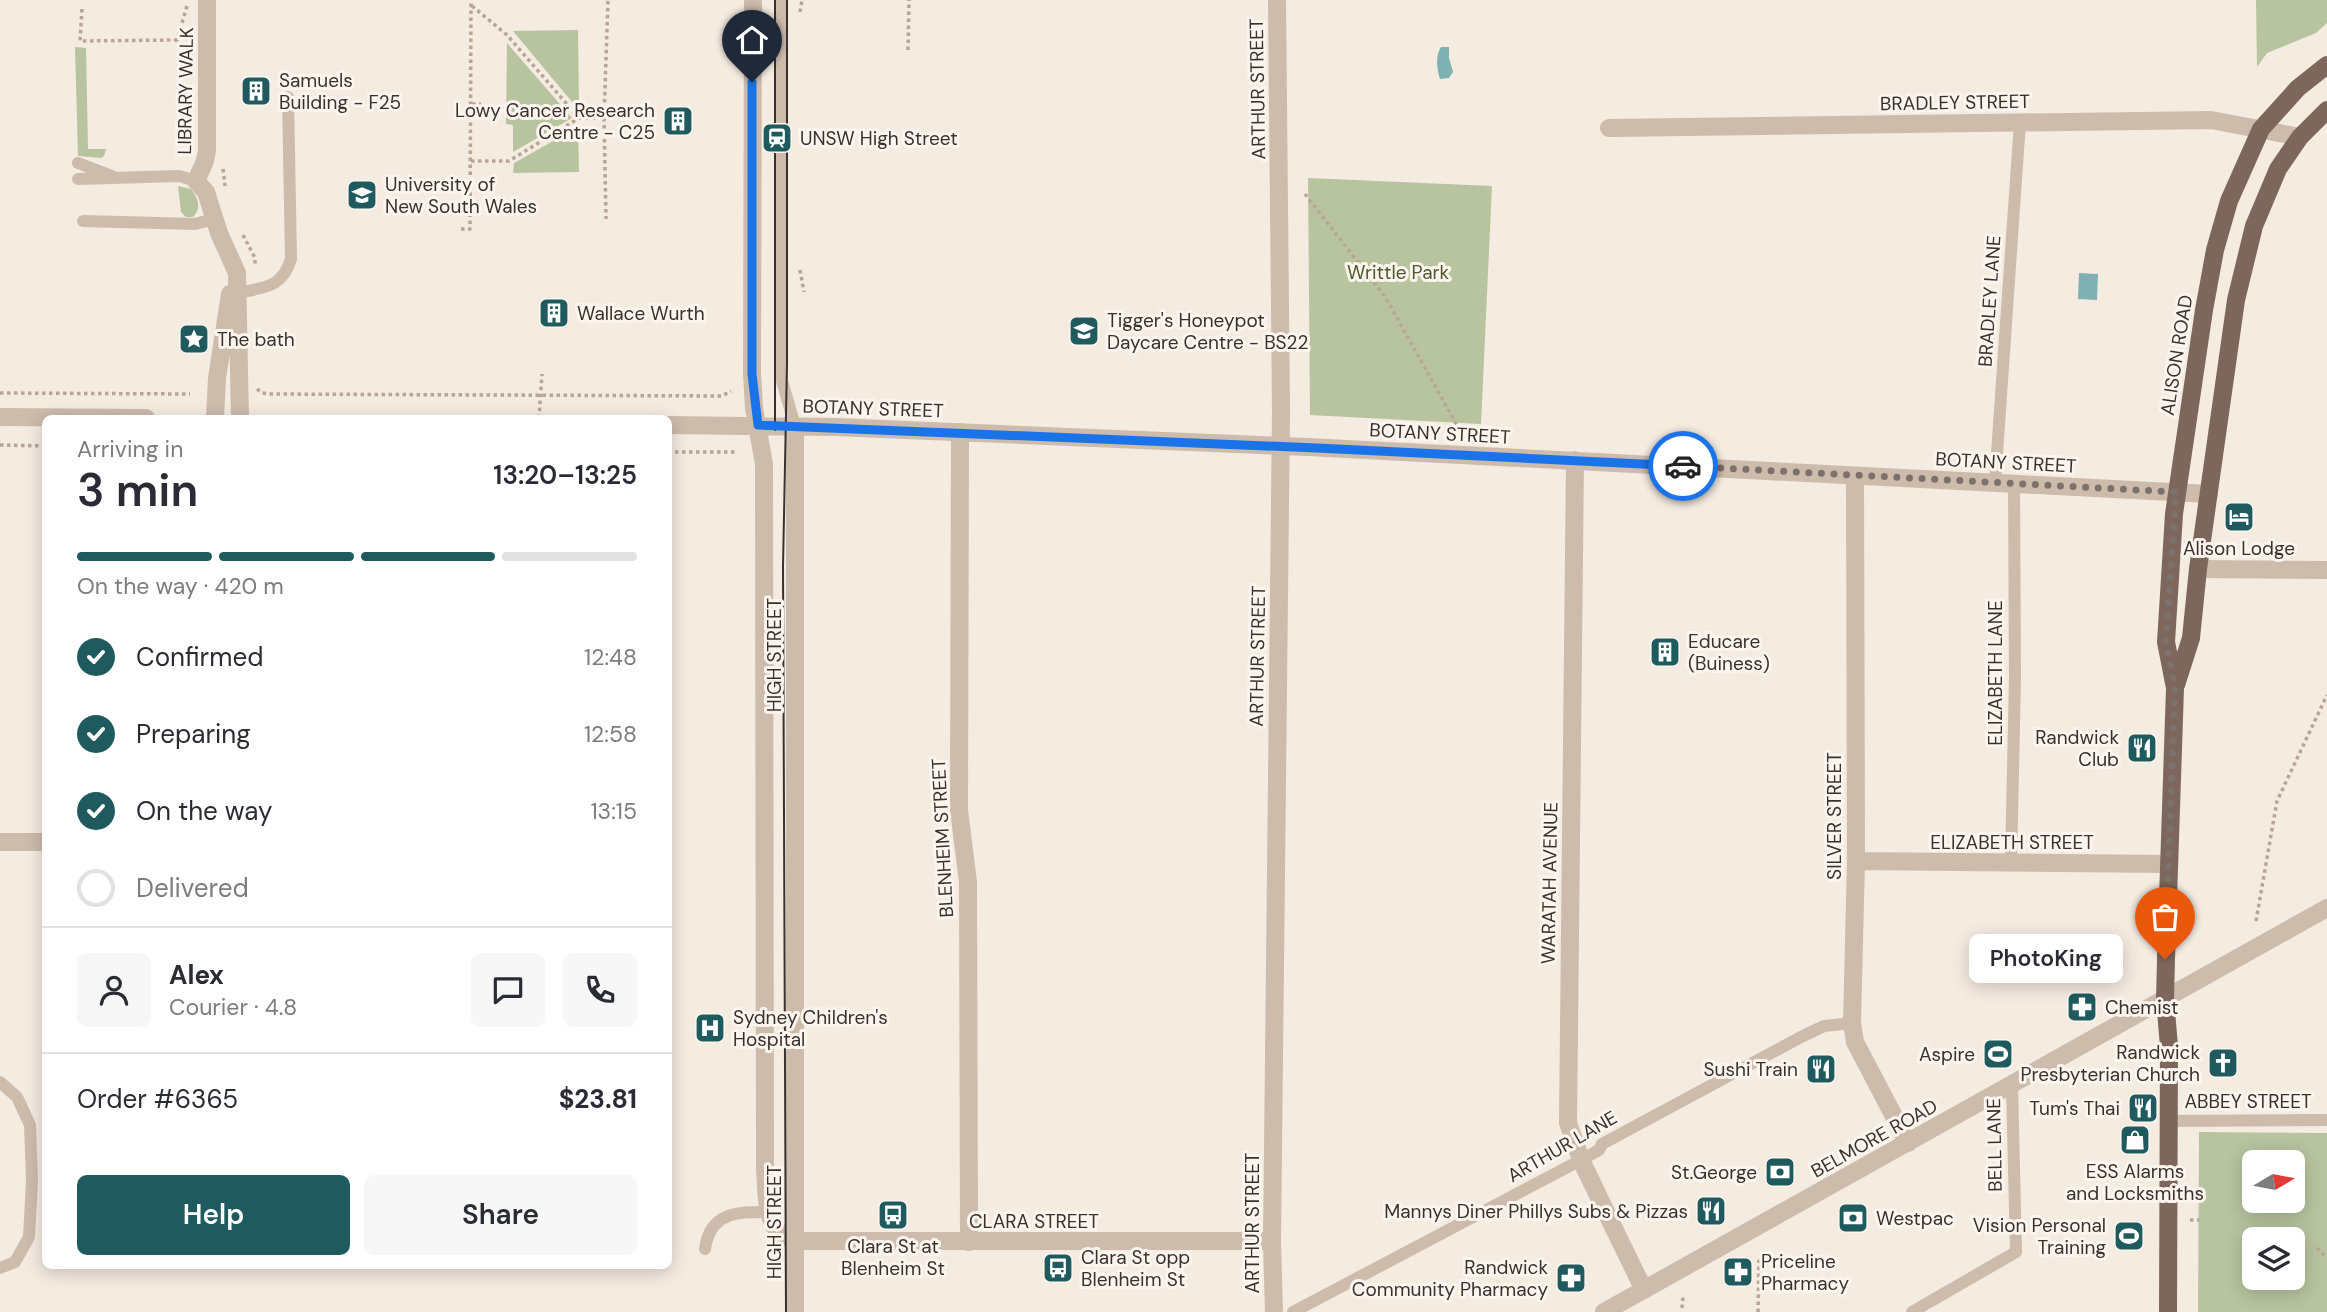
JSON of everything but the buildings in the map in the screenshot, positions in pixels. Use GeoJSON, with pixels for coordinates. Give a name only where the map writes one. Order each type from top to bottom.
{"type":"FeatureCollection","features":[{"type":"Feature","properties":{"kind":"main road","name":"ALISON ROAD"},"geometry":{"type":"LineString","coordinates":[[2168,1312],[2169,1046],[2165,1000],[2175,688],[2166,642],[2176,492],[2215,250],[2229,201],[2261,130],[2298,88],[2327,65]]}},
{"type":"Feature","properties":{"kind":"main road","name":"ALISON ROAD"},"geometry":{"type":"LineString","coordinates":[[2175,688],[2191,638],[2198,569],[2236,300],[2254,226],[2278,169],[2300,137],[2327,110]]}},
{"type":"Feature","properties":{"kind":"street","name":"LIBRARY WALK"},"geometry":{"type":"LineString","coordinates":[[196,181],[204,166],[207,150],[207,0]]}},
{"type":"Feature","properties":{"kind":"street","name":"HIGH STREET"},"geometry":{"type":"LineString","coordinates":[[752,0],[752,374],[764,464],[765,1168],[769,1212]]}},
{"type":"Feature","properties":{"kind":"street","name":"ARTHUR STREET"},"geometry":{"type":"LineString","coordinates":[[1274,1312],[1272,1241],[1280,446],[1277,0]]}},
{"type":"Feature","properties":{"kind":"street","name":"BRADLEY STREET"},"geometry":{"type":"LineString","coordinates":[[1609,128],[2211,120],[2300,137]]}},
{"type":"Feature","properties":{"kind":"street"},"geometry":{"type":"LineString","coordinates":[[196,181],[206,192],[214,219],[237,273],[241,292],[240,415]]}},
{"type":"Feature","properties":{"kind":"street"},"geometry":{"type":"LineString","coordinates":[[215,415],[216,385],[241,292]]}},
{"type":"Feature","properties":{"kind":"street"},"geometry":{"type":"LineString","coordinates":[[0,417],[42,417]]}},
{"type":"Feature","properties":{"kind":"street","name":"BOTANY STREET"},"geometry":{"type":"LineString","coordinates":[[672,425],[795,426],[1280,446],[2209,494]]}},
{"type":"Feature","properties":{"kind":"street","name":"HIGH STREET"},"geometry":{"type":"LineString","coordinates":[[795,426],[796,1312]]}},
{"type":"Feature","properties":{"kind":"street","name":"BLENHEIM STREET"},"geometry":{"type":"LineString","coordinates":[[960,432],[959,810],[968,882],[969,1242]]}},
{"type":"Feature","properties":{"kind":"street","name":"WARATAH AVENUE"},"geometry":{"type":"LineString","coordinates":[[1575,460],[1568,1123],[1581,1160],[1644,1290]]}},
{"type":"Feature","properties":{"kind":"street","name":"SILVER STREET"},"geometry":{"type":"LineString","coordinates":[[1855,475],[1856,862],[1852,1023],[1854,1042],[1908,1143]]}},
{"type":"Feature","properties":{"kind":"street"},"geometry":{"type":"LineString","coordinates":[[2198,569],[2327,570]]}},
{"type":"Feature","properties":{"kind":"street"},"geometry":{"type":"LineString","coordinates":[[0,842],[42,842]]}},
{"type":"Feature","properties":{"kind":"street","name":"ELIZABETH STREET"},"geometry":{"type":"LineString","coordinates":[[1856,862],[2169,864]]}},
{"type":"Feature","properties":{"kind":"street","name":"BELMORE ROAD"},"geometry":{"type":"LineString","coordinates":[[1604,1312],[2327,908]]}},
{"type":"Feature","properties":{"kind":"street"},"geometry":{"type":"LineString","coordinates":[[769,1212],[778,1231],[795,1241]]}},
{"type":"Feature","properties":{"kind":"street","name":"CLARA STREET"},"geometry":{"type":"LineString","coordinates":[[795,1241],[1272,1241]]}},
{"type":"Feature","properties":{"kind":"lane","name":"HIGH STREET"},"geometry":{"type":"LineString","coordinates":[[782,0],[782,381],[795,426]]}},
{"type":"Feature","properties":{"kind":"lane"},"geometry":{"type":"LineString","coordinates":[[241,292],[277,282],[290,259],[288,97]]}},
{"type":"Feature","properties":{"kind":"lane","name":"BRADLEY LANE"},"geometry":{"type":"LineString","coordinates":[[1995,482],[2020,122]]}},
{"type":"Feature","properties":{"kind":"lane"},"geometry":{"type":"LineString","coordinates":[[78,163],[116,178]]}},
{"type":"Feature","properties":{"kind":"lane"},"geometry":{"type":"LineString","coordinates":[[78,179],[184,177],[196,181]]}},
{"type":"Feature","properties":{"kind":"lane"},"geometry":{"type":"LineString","coordinates":[[83,222],[197,224],[214,219]]}},
{"type":"Feature","properties":{"kind":"lane","name":"ELIZABETH LANE"},"geometry":{"type":"LineString","coordinates":[[2011,863],[2015,678],[2014,483]]}},
{"type":"Feature","properties":{"kind":"lane","name":"ARTHUR LANE"},"geometry":{"type":"LineString","coordinates":[[1293,1312],[1581,1160],[1599,1150],[1602,1144],[1801,1037],[1824,1026],[1852,1023]]}},
{"type":"Feature","properties":{"kind":"lane"},"geometry":{"type":"LineString","coordinates":[[0,1082],[18,1097],[30,1125],[32,1180],[29,1237],[15,1262],[0,1268]]}},
{"type":"Feature","properties":{"kind":"lane","name":"BELL LANE"},"geometry":{"type":"LineString","coordinates":[[1912,1312],[2015,1252],[2012,1085]]}},
{"type":"Feature","properties":{"kind":"lane","name":"ABBEY STREET"},"geometry":{"type":"LineString","coordinates":[[2169,1121],[2327,1120]]}},
{"type":"Feature","properties":{"kind":"lane"},"geometry":{"type":"LineString","coordinates":[[705,1248],[712,1228],[724,1217],[743,1212],[769,1212]]}},
{"type":"Feature","properties":{"kind":"path"},"geometry":{"type":"LineString","coordinates":[[606,219],[604,118],[608,0]]}},
{"type":"Feature","properties":{"kind":"path"},"geometry":{"type":"LineString","coordinates":[[908,50],[909,0]]}},
{"type":"Feature","properties":{"kind":"path"},"geometry":{"type":"LineString","coordinates":[[82,9],[80,41],[177,40],[189,1]]}},
{"type":"Feature","properties":{"kind":"path"},"geometry":{"type":"LineString","coordinates":[[471,3],[507,35],[579,118]]}},
{"type":"Feature","properties":{"kind":"path"},"geometry":{"type":"LineString","coordinates":[[461,229],[470,229],[471,3]]}},
{"type":"Feature","properties":{"kind":"path"},"geometry":{"type":"LineString","coordinates":[[472,104],[481,104]]}},
{"type":"Feature","properties":{"kind":"path"},"geometry":{"type":"LineString","coordinates":[[471,161],[509,161],[579,118],[604,118]]}},
{"type":"Feature","properties":{"kind":"path"},"geometry":{"type":"LineString","coordinates":[[223,165],[227,196]]}},
{"type":"Feature","properties":{"kind":"path"},"geometry":{"type":"LineString","coordinates":[[1304,194],[1387,298],[1459,429]]}},
{"type":"Feature","properties":{"kind":"path"},"geometry":{"type":"LineString","coordinates":[[238,228],[255,258],[241,292]]}},
{"type":"Feature","properties":{"kind":"path"},"geometry":{"type":"LineString","coordinates":[[539,415],[541,374]]}},
{"type":"Feature","properties":{"kind":"path"},"geometry":{"type":"LineString","coordinates":[[255,382],[258,391],[271,394],[722,397],[731,391]]}},
{"type":"Feature","properties":{"kind":"path"},"geometry":{"type":"LineString","coordinates":[[0,393],[190,394]]}},
{"type":"Feature","properties":{"kind":"path"},"geometry":{"type":"LineString","coordinates":[[0,445],[42,446]]}},
{"type":"Feature","properties":{"kind":"path"},"geometry":{"type":"LineString","coordinates":[[672,452],[735,452]]}},
{"type":"Feature","properties":{"kind":"path"},"geometry":{"type":"LineString","coordinates":[[2256,921],[2277,801],[2327,695]]}},
{"type":"Feature","properties":{"kind":"path"},"geometry":{"type":"LineString","coordinates":[[2190,1220],[2199,1220]]}},
{"type":"Feature","properties":{"kind":"path"},"geometry":{"type":"LineString","coordinates":[[2317,1248],[2327,1258]]}},
{"type":"Feature","properties":{"kind":"path"},"geometry":{"type":"LineString","coordinates":[[1758,1312],[1759,1258]]}},
{"type":"Feature","properties":{"kind":"path"},"geometry":{"type":"LineString","coordinates":[[1682,1308],[1683,1297]]}},
{"type":"Feature","properties":{"kind":"green space"},"geometry":{"type":"Polygon","coordinates":[[[2256,0],[2327,0],[2327,23],[2316,33],[2267,53],[2257,67],[2256,0]]]}},
{"type":"Feature","properties":{"kind":"green space"},"geometry":{"type":"Polygon","coordinates":[[[578,30],[579,102],[572,102],[513,31],[578,30]]]}},
{"type":"Feature","properties":{"kind":"green space"},"geometry":{"type":"Polygon","coordinates":[[[507,43],[572,118],[513,152],[513,125],[506,124],[507,43]]]}},
{"type":"Feature","properties":{"kind":"green space"},"geometry":{"type":"Polygon","coordinates":[[[75,47],[86,48],[88,149],[106,149],[101,158],[78,156],[75,47]]]}},
{"type":"Feature","properties":{"kind":"green space"},"geometry":{"type":"Polygon","coordinates":[[[578,127],[579,172],[513,173],[514,163],[578,127]]]}},
{"type":"Feature","properties":{"kind":"green space","name":"Writtle Park"},"geometry":{"type":"Polygon","coordinates":[[[1308,178],[1492,186],[1481,424],[1310,415],[1308,178]]]}},
{"type":"Feature","properties":{"kind":"green space"},"geometry":{"type":"Polygon","coordinates":[[[178,186],[191,189],[196,196],[198,207],[193,217],[186,217],[181,212],[178,186]]]}},
{"type":"Feature","properties":{"kind":"green space"},"geometry":{"type":"Polygon","coordinates":[[[2199,1132],[2327,1133],[2327,1312],[2198,1312],[2199,1132]]]}},
{"type":"Feature","properties":{"kind":"water"},"geometry":{"type":"Polygon","coordinates":[[[1441,47],[1449,47],[1453,72],[1449,78],[1440,79],[1437,63],[1441,47]]]}},
{"type":"Feature","properties":{"kind":"water"},"geometry":{"type":"Polygon","coordinates":[[[2079,273],[2098,274],[2097,300],[2078,299],[2079,273]]]}},
{"type":"Feature","properties":{"kind":"tram line"},"geometry":{"type":"LineString","coordinates":[[775,0],[775,430]]}},
{"type":"Feature","properties":{"kind":"tram line"},"geometry":{"type":"LineString","coordinates":[[786,1312],[783,567],[787,363],[787,0]]}},
{"type":"Feature","properties":{"kind":"way so far"},"geometry":{"type":"LineString","coordinates":[[1683,466],[2176,492],[2166,642],[2175,688],[2165,959]]}},
{"type":"Feature","properties":{"kind":"place","name":"Samuels Building - F25"},"geometry":{"type":"Point","coordinates":[256,91]}},
{"type":"Feature","properties":{"kind":"place","name":"Lowy Cancer Research Centre - C25"},"geometry":{"type":"Point","coordinates":[678,121]}},
{"type":"Feature","properties":{"kind":"place","name":"UNSW High Street"},"geometry":{"type":"Point","coordinates":[777,138]}},
{"type":"Feature","properties":{"kind":"place","name":"University of New South Wales"},"geometry":{"type":"Point","coordinates":[362,195]}},
{"type":"Feature","properties":{"kind":"place","name":"Wallace Wurth"},"geometry":{"type":"Point","coordinates":[554,313]}},
{"type":"Feature","properties":{"kind":"place","name":"Tigger's Honeypot Daycare Centre - BS22"},"geometry":{"type":"Point","coordinates":[1084,331]}},
{"type":"Feature","properties":{"kind":"place","name":"The bath"},"geometry":{"type":"Point","coordinates":[194,339]}},
{"type":"Feature","properties":{"kind":"place","name":"Alison Lodge"},"geometry":{"type":"Point","coordinates":[2239,517]}},
{"type":"Feature","properties":{"kind":"place","name":"Educare (Buiness)"},"geometry":{"type":"Point","coordinates":[1665,652]}},
{"type":"Feature","properties":{"kind":"place","name":"Randwick Club"},"geometry":{"type":"Point","coordinates":[2142,748]}},
{"type":"Feature","properties":{"kind":"place","name":"PhotoKing"},"geometry":{"type":"Point","coordinates":[2165,959]}},
{"type":"Feature","properties":{"kind":"place","name":"Chemist"},"geometry":{"type":"Point","coordinates":[2082,1007]}},
{"type":"Feature","properties":{"kind":"place","name":"Sydney Children's Hospital"},"geometry":{"type":"Point","coordinates":[710,1028]}},
{"type":"Feature","properties":{"kind":"place","name":"Aspire"},"geometry":{"type":"Point","coordinates":[1998,1054]}},
{"type":"Feature","properties":{"kind":"place","name":"Randwick Presbyterian Church"},"geometry":{"type":"Point","coordinates":[2223,1063]}},
{"type":"Feature","properties":{"kind":"place","name":"Sushi Train"},"geometry":{"type":"Point","coordinates":[1821,1069]}},
{"type":"Feature","properties":{"kind":"place","name":"Tum's Thai"},"geometry":{"type":"Point","coordinates":[2143,1108]}},
{"type":"Feature","properties":{"kind":"place","name":"ESS Alarms and Locksmiths"},"geometry":{"type":"Point","coordinates":[2135,1140]}},
{"type":"Feature","properties":{"kind":"place","name":"St.George"},"geometry":{"type":"Point","coordinates":[1780,1172]}},
{"type":"Feature","properties":{"kind":"place","name":"Mannys Diner Phillys Subs & Pizzas"},"geometry":{"type":"Point","coordinates":[1711,1211]}},
{"type":"Feature","properties":{"kind":"place","name":"Clara St at Blenheim St"},"geometry":{"type":"Point","coordinates":[893,1215]}},
{"type":"Feature","properties":{"kind":"place","name":"Westpac"},"geometry":{"type":"Point","coordinates":[1853,1218]}},
{"type":"Feature","properties":{"kind":"place","name":"Vision Personal Training"},"geometry":{"type":"Point","coordinates":[2129,1236]}},
{"type":"Feature","properties":{"kind":"place","name":"Clara St opp Blenheim St"},"geometry":{"type":"Point","coordinates":[1058,1268]}},
{"type":"Feature","properties":{"kind":"place","name":"Priceline Pharmacy"},"geometry":{"type":"Point","coordinates":[1738,1272]}},
{"type":"Feature","properties":{"kind":"place","name":"Randwick Community Pharmacy"},"geometry":{"type":"Point","coordinates":[1571,1278]}},
{"type":"Feature","properties":{"kind":"route"},"geometry":{"type":"LineString","coordinates":[[752,82],[752,386],[758,425],[1683,466]]}}]}
